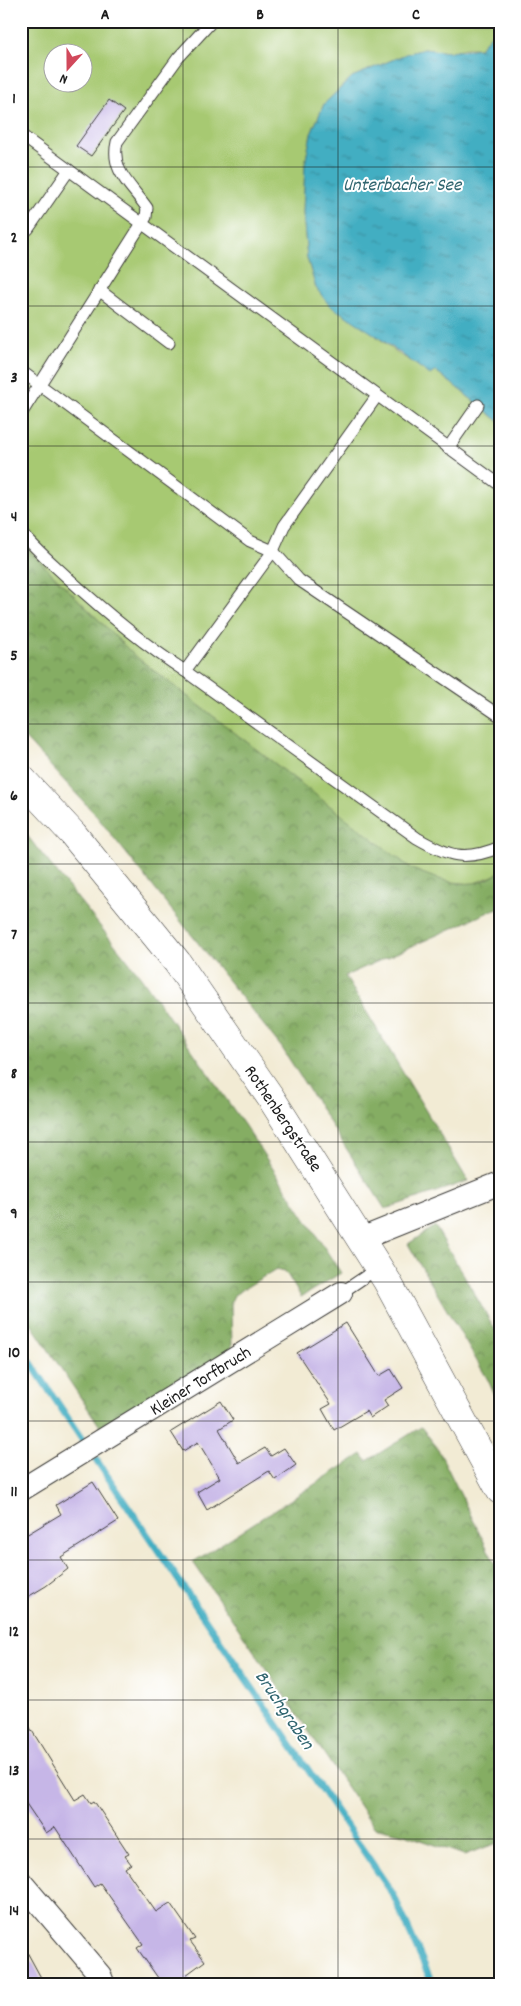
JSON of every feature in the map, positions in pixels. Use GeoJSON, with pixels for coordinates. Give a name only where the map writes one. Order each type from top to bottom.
{"type":"FeatureCollection","features":[{"type":"Feature","properties":{"kind":"main road","name":"Rothenbergstraße"},"geometry":{"type":"LineString","coordinates":[[21,778],[73,834],[177,962],[271,1098],[341,1205],[387,1281],[500,1490]]}},
{"type":"Feature","properties":{"kind":"street"},"geometry":{"type":"LineString","coordinates":[[361,1239],[500,1183]]}},
{"type":"Feature","properties":{"kind":"street","name":"Kleiner Torfbruch"},"geometry":{"type":"LineString","coordinates":[[21,1490],[341,1294]]}},
{"type":"Feature","properties":{"kind":"street"},"geometry":{"type":"LineString","coordinates":[[21,1882],[100,1975],[104,1985]]}},
{"type":"Feature","properties":{"kind":"lane"},"geometry":{"type":"LineString","coordinates":[[21,414],[146,217],[147,208],[123,178],[116,164],[114,153],[117,142],[178,58],[212,21]]}},
{"type":"Feature","properties":{"kind":"lane"},"geometry":{"type":"LineString","coordinates":[[21,135],[500,485]]}},
{"type":"Feature","properties":{"kind":"lane"},"geometry":{"type":"LineString","coordinates":[[21,233],[28,229],[69,170]]}},
{"type":"Feature","properties":{"kind":"lane"},"geometry":{"type":"LineString","coordinates":[[99,290],[168,343]]}},
{"type":"Feature","properties":{"kind":"lane"},"geometry":{"type":"LineString","coordinates":[[21,371],[250,541],[273,551],[299,580],[500,716]]}},
{"type":"Feature","properties":{"kind":"lane"},"geometry":{"type":"LineString","coordinates":[[185,670],[273,551],[284,526],[377,396]]}},
{"type":"Feature","properties":{"kind":"lane"},"geometry":{"type":"LineString","coordinates":[[448,448],[478,405]]}},
{"type":"Feature","properties":{"kind":"lane"},"geometry":{"type":"LineString","coordinates":[[21,532],[30,543],[89,597],[151,649],[185,670],[417,838],[436,850],[471,857],[500,847]]}},
{"type":"Feature","properties":{"kind":"lane","name":"Kleiner Torfbruch"},"geometry":{"type":"LineString","coordinates":[[341,1294],[378,1268]]}},
{"type":"Feature","properties":{"kind":"green space"},"geometry":{"type":"Polygon","coordinates":[[[21,21],[494,21],[495,30],[480,48],[466,48],[449,52],[424,49],[406,54],[352,77],[324,104],[311,134],[305,164],[303,213],[307,258],[316,288],[400,355],[433,372],[436,371],[500,422],[500,871],[498,874],[472,884],[442,881],[412,870],[135,656],[21,543],[21,21]]]}},
{"type":"Feature","properties":{"kind":"green space"},"geometry":{"type":"Polygon","coordinates":[[[21,543],[135,656],[412,869],[456,883],[479,882],[490,878],[500,871],[500,907],[345,976],[468,1181],[385,1209],[282,1048],[94,813],[21,734],[21,543]]]}},
{"type":"Feature","properties":{"kind":"green space"},"geometry":{"type":"Polygon","coordinates":[[[21,828],[141,977],[245,1126],[341,1273],[301,1297],[285,1271],[276,1269],[234,1295],[231,1302],[232,1349],[105,1434],[21,1309],[21,828]]]}},
{"type":"Feature","properties":{"kind":"green space"},"geometry":{"type":"Polygon","coordinates":[[[435,1226],[500,1338],[500,1407],[488,1380],[408,1244],[435,1226]]]}},
{"type":"Feature","properties":{"kind":"green space"},"geometry":{"type":"Polygon","coordinates":[[[421,1427],[437,1447],[500,1574],[500,1842],[464,1855],[404,1834],[374,1827],[193,1562],[362,1454],[367,1461],[421,1427]]]}},
{"type":"Feature","properties":{"kind":"water","name":"Unterbacher See"},"geometry":{"type":"Polygon","coordinates":[[[494,21],[500,21],[500,422],[436,371],[430,375],[374,334],[329,305],[316,288],[307,258],[303,213],[305,164],[311,134],[324,104],[352,77],[406,54],[424,49],[449,52],[480,48],[495,30],[494,21]]]}},
{"type":"Feature","properties":{"kind":"building"},"geometry":{"type":"Polygon","coordinates":[[[109,100],[124,111],[91,156],[76,146],[109,100]]]}},
{"type":"Feature","properties":{"kind":"building"},"geometry":{"type":"Polygon","coordinates":[[[346,1323],[379,1376],[391,1369],[403,1388],[384,1400],[388,1406],[370,1418],[366,1411],[334,1430],[322,1409],[331,1404],[297,1353],[346,1323]]]}},
{"type":"Feature","properties":{"kind":"building"},"geometry":{"type":"Polygon","coordinates":[[[221,1401],[233,1420],[219,1429],[239,1463],[265,1448],[271,1456],[284,1448],[296,1465],[275,1480],[269,1471],[207,1510],[197,1492],[220,1478],[198,1442],[183,1451],[171,1432],[221,1401]]]}},
{"type":"Feature","properties":{"kind":"building"},"geometry":{"type":"Polygon","coordinates":[[[93,1482],[118,1521],[61,1557],[68,1569],[46,1586],[21,1601],[21,1538],[61,1514],[56,1505],[93,1482]]]}},
{"type":"Feature","properties":{"kind":"building"},"geometry":{"type":"Polygon","coordinates":[[[21,1713],[75,1800],[85,1794],[91,1803],[94,1801],[129,1854],[125,1856],[131,1864],[125,1868],[156,1912],[170,1903],[195,1939],[190,1941],[205,1961],[186,1975],[194,1985],[163,1985],[137,1948],[143,1944],[100,1883],[94,1887],[55,1827],[46,1833],[21,1796],[21,1713]]]}},
{"type":"Feature","properties":{"kind":"building"},"geometry":{"type":"Polygon","coordinates":[[[21,1941],[45,1985],[21,1985],[21,1941]]]}},
{"type":"Feature","properties":{"kind":"waterway","name":"Bruchgraben"},"geometry":{"type":"LineString","coordinates":[[21,1348],[83,1441]]}},
{"type":"Feature","properties":{"kind":"waterway","name":"Bruchgraben"},"geometry":{"type":"LineString","coordinates":[[97,1461],[393,1894],[433,1985]]}}]}
